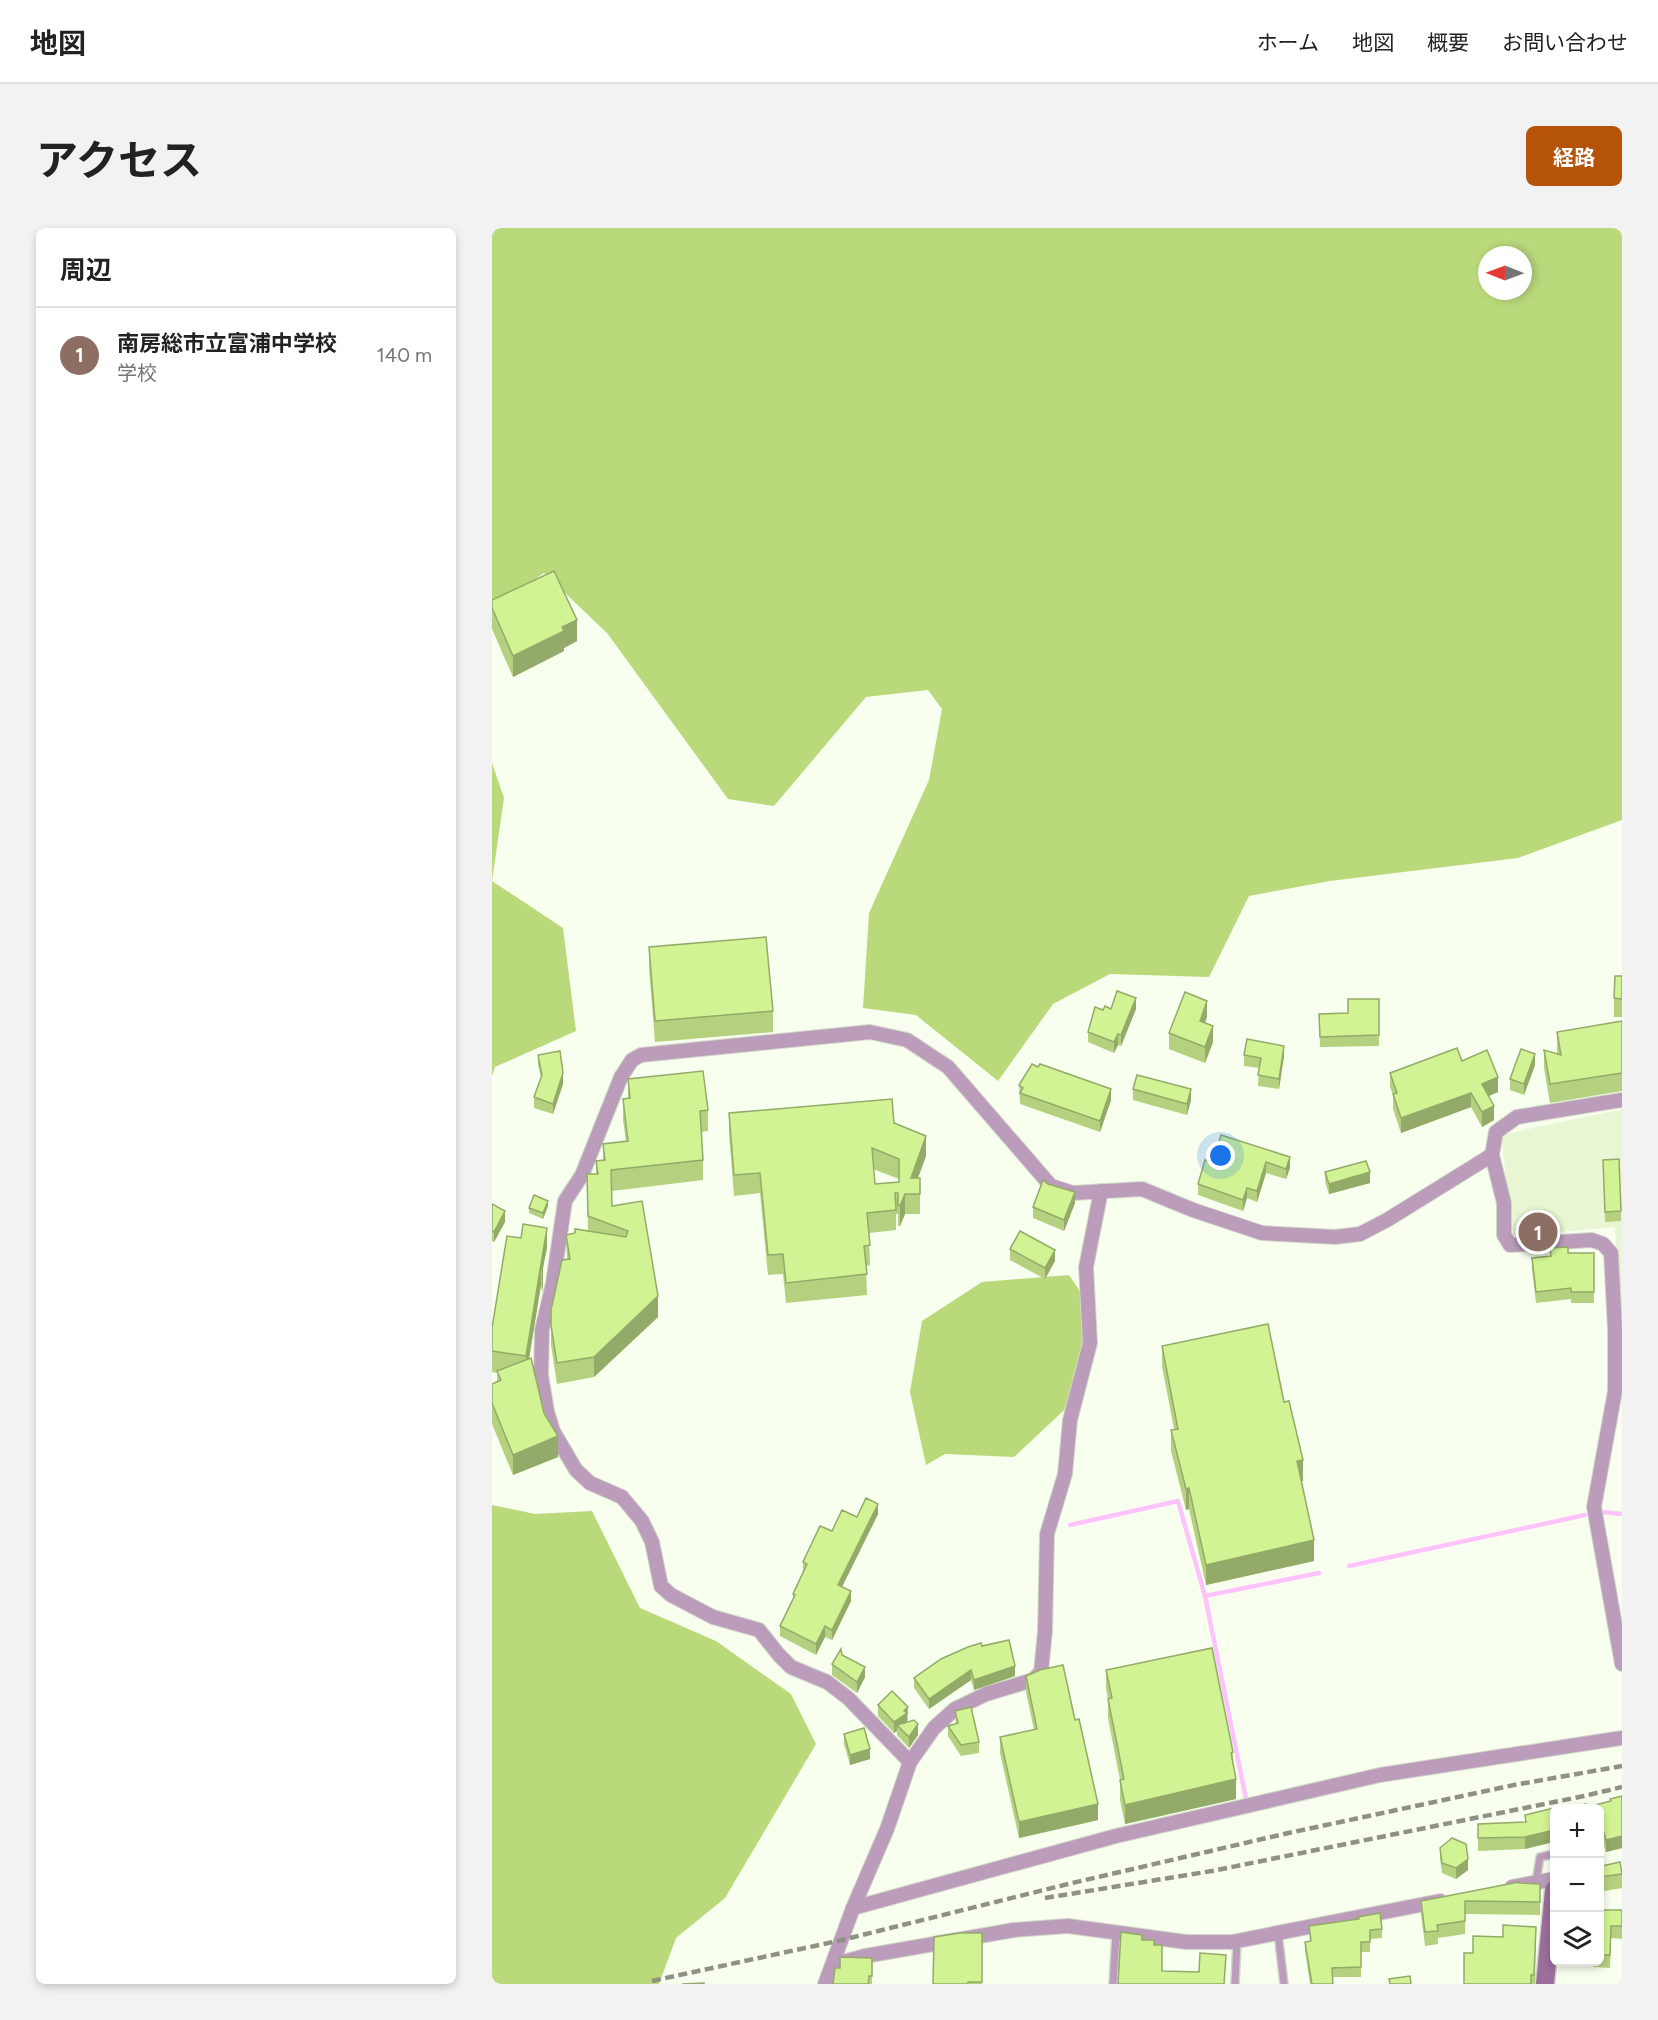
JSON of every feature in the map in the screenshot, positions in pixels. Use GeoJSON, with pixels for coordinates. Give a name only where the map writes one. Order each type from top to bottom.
{"type":"FeatureCollection","features":[{"type":"Feature","properties":{"kind":"main road"},"geometry":{"type":"LineString","coordinates":[[1545,1984],[1552,1912]]}},
{"type":"Feature","properties":{"kind":"street"},"geometry":{"type":"LineString","coordinates":[[910,1762],[849,1698],[827,1682],[791,1667],[778,1655],[759,1630],[712,1617],[671,1595],[661,1586],[652,1542],[642,1521],[622,1497],[590,1483],[576,1470],[553,1431],[541,1375],[542,1330],[553,1283],[565,1201],[582,1175],[621,1077],[632,1060],[641,1055],[870,1032],[907,1040],[948,1067],[1051,1186],[1073,1193],[1142,1189],[1192,1210],[1262,1233],[1335,1238],[1360,1233],[1387,1220],[1492,1155]]}},
{"type":"Feature","properties":{"kind":"street"},"geometry":{"type":"LineString","coordinates":[[1622,1100],[1517,1117],[1496,1132],[1492,1155],[1504,1203],[1504,1235],[1510,1245],[1592,1240],[1602,1244],[1611,1253],[1616,1330],[1615,1392],[1594,1507],[1622,1664]]}},
{"type":"Feature","properties":{"kind":"street"},"geometry":{"type":"LineString","coordinates":[[825,1984],[853,1908],[887,1829],[910,1762],[934,1728],[956,1709],[986,1694],[1033,1680],[1041,1672],[1046,1631],[1047,1534],[1065,1474],[1070,1420],[1090,1343],[1086,1267],[1101,1191]]}},
{"type":"Feature","properties":{"kind":"street"},"geometry":{"type":"LineString","coordinates":[[853,1908],[1116,1836],[1380,1775],[1622,1738]]}},
{"type":"Feature","properties":{"kind":"street"},"geometry":{"type":"LineString","coordinates":[[1501,1889],[1550,1880]]}},
{"type":"Feature","properties":{"kind":"street"},"geometry":{"type":"LineString","coordinates":[[833,1965],[865,1956],[1014,1930],[1068,1926],[1186,1942],[1237,1941],[1454,1898]]}},
{"type":"Feature","properties":{"kind":"lane"},"geometry":{"type":"LineString","coordinates":[[1536,1882],[1540,1857],[1550,1855]]}},
{"type":"Feature","properties":{"kind":"lane"},"geometry":{"type":"LineString","coordinates":[[1113,1984],[1116,1933]]}},
{"type":"Feature","properties":{"kind":"lane"},"geometry":{"type":"LineString","coordinates":[[1278,1933],[1284,1984]]}},
{"type":"Feature","properties":{"kind":"lane"},"geometry":{"type":"LineString","coordinates":[[1235,1984],[1237,1941]]}},
{"type":"Feature","properties":{"kind":"shaded area"},"geometry":{"type":"Polygon","coordinates":[[[1622,1109],[1622,1355],[1615,1227],[1513,1236],[1501,1135],[1622,1109]]]}},
{"type":"Feature","properties":{"kind":"green space"},"geometry":{"type":"Polygon","coordinates":[[[492,228],[1622,228],[1622,820],[1518,858],[1330,881],[1249,896],[1209,977],[1110,974],[1053,1004],[998,1081],[916,1015],[863,1008],[869,913],[929,780],[942,709],[928,690],[866,697],[774,806],[728,799],[607,633],[544,573],[492,609],[492,228]]]}},
{"type":"Feature","properties":{"kind":"green space"},"geometry":{"type":"Polygon","coordinates":[[[492,763],[504,798],[492,881],[492,763]]]}},
{"type":"Feature","properties":{"kind":"green space"},"geometry":{"type":"Polygon","coordinates":[[[492,881],[563,928],[576,1031],[495,1067],[492,1076],[492,881]]]}},
{"type":"Feature","properties":{"kind":"green space"},"geometry":{"type":"Polygon","coordinates":[[[1069,1275],[1094,1312],[1078,1397],[1014,1457],[945,1454],[926,1465],[910,1392],[922,1321],[982,1282],[1069,1275]]]}},
{"type":"Feature","properties":{"kind":"green space"},"geometry":{"type":"Polygon","coordinates":[[[492,1505],[535,1514],[592,1511],[640,1608],[716,1641],[791,1694],[816,1744],[725,1898],[676,1938],[659,1984],[492,1984],[492,1505]]]}},
{"type":"Feature","properties":{"kind":"building"},"geometry":{"type":"Polygon","coordinates":[[[554,571],[577,620],[562,627],[564,631],[513,656],[492,608],[492,600],[554,571]]]}},
{"type":"Feature","properties":{"kind":"building"},"geometry":{"type":"Polygon","coordinates":[[[766,937],[773,1011],[655,1021],[649,947],[766,937]]]}},
{"type":"Feature","properties":{"kind":"building"},"geometry":{"type":"Polygon","coordinates":[[[1615,976],[1622,976],[1622,999],[1614,998],[1615,976]]]}},
{"type":"Feature","properties":{"kind":"building"},"geometry":{"type":"Polygon","coordinates":[[[1117,991],[1136,998],[1121,1035],[1118,1034],[1114,1042],[1088,1032],[1095,1007],[1103,1010],[1105,1006],[1111,1009],[1117,991]]]}},
{"type":"Feature","properties":{"kind":"building"},"geometry":{"type":"Polygon","coordinates":[[[1185,992],[1207,1001],[1200,1021],[1213,1026],[1205,1047],[1169,1033],[1185,992]]]}},
{"type":"Feature","properties":{"kind":"building"},"geometry":{"type":"Polygon","coordinates":[[[1348,999],[1379,999],[1379,1035],[1320,1037],[1319,1014],[1348,1013],[1348,999]]]}},
{"type":"Feature","properties":{"kind":"building"},"geometry":{"type":"Polygon","coordinates":[[[1622,1021],[1622,1073],[1550,1084],[1544,1050],[1561,1055],[1557,1032],[1622,1021]]]}},
{"type":"Feature","properties":{"kind":"building"},"geometry":{"type":"Polygon","coordinates":[[[1247,1039],[1284,1046],[1279,1079],[1258,1075],[1261,1058],[1244,1055],[1247,1039]]]}},
{"type":"Feature","properties":{"kind":"building"},"geometry":{"type":"Polygon","coordinates":[[[1457,1048],[1462,1061],[1487,1050],[1498,1077],[1482,1084],[1494,1106],[1482,1112],[1471,1093],[1401,1118],[1393,1094],[1397,1093],[1390,1073],[1457,1048]]]}},
{"type":"Feature","properties":{"kind":"building"},"geometry":{"type":"Polygon","coordinates":[[[1521,1049],[1535,1054],[1524,1084],[1510,1079],[1521,1049]]]}},
{"type":"Feature","properties":{"kind":"building"},"geometry":{"type":"Polygon","coordinates":[[[560,1051],[563,1073],[553,1104],[534,1097],[542,1075],[538,1055],[560,1051]]]}},
{"type":"Feature","properties":{"kind":"building"},"geometry":{"type":"Polygon","coordinates":[[[1032,1064],[1038,1067],[1040,1064],[1111,1089],[1100,1121],[1020,1093],[1023,1088],[1019,1085],[1032,1064]]]}},
{"type":"Feature","properties":{"kind":"building"},"geometry":{"type":"Polygon","coordinates":[[[703,1071],[708,1110],[700,1111],[703,1160],[611,1170],[612,1206],[642,1201],[658,1296],[594,1357],[557,1363],[551,1310],[562,1260],[570,1259],[566,1235],[575,1233],[575,1229],[626,1237],[628,1231],[588,1216],[587,1174],[598,1174],[596,1161],[605,1160],[603,1144],[628,1141],[623,1099],[630,1098],[628,1079],[703,1071]]]}},
{"type":"Feature","properties":{"kind":"building"},"geometry":{"type":"Polygon","coordinates":[[[1137,1075],[1191,1089],[1187,1104],[1133,1089],[1137,1075]]]}},
{"type":"Feature","properties":{"kind":"building"},"geometry":{"type":"Polygon","coordinates":[[[892,1099],[894,1123],[926,1136],[911,1178],[920,1178],[920,1194],[905,1194],[900,1206],[898,1205],[898,1193],[895,1193],[896,1210],[867,1213],[870,1245],[864,1246],[867,1274],[786,1283],[783,1254],[768,1255],[760,1173],[734,1175],[729,1113],[892,1099]],[[872,1148],[875,1184],[899,1182],[899,1159],[872,1148]]]}},
{"type":"Feature","properties":{"kind":"building"},"geometry":{"type":"Polygon","coordinates":[[[1221,1135],[1290,1157],[1286,1169],[1266,1162],[1257,1191],[1247,1188],[1243,1200],[1198,1184],[1205,1160],[1209,1161],[1213,1148],[1217,1149],[1221,1135]]]}},
{"type":"Feature","properties":{"kind":"building"},"geometry":{"type":"Polygon","coordinates":[[[1619,1159],[1621,1211],[1605,1212],[1603,1160],[1619,1159]]]}},
{"type":"Feature","properties":{"kind":"building"},"geometry":{"type":"Polygon","coordinates":[[[1366,1161],[1370,1172],[1329,1184],[1325,1172],[1366,1161]]]}},
{"type":"Feature","properties":{"kind":"building"},"geometry":{"type":"Polygon","coordinates":[[[1043,1180],[1048,1184],[1075,1192],[1064,1220],[1033,1207],[1043,1180]]]}},
{"type":"Feature","properties":{"kind":"building"},"geometry":{"type":"Polygon","coordinates":[[[534,1195],[548,1201],[543,1213],[529,1208],[534,1195]]]}},
{"type":"Feature","properties":{"kind":"building"},"geometry":{"type":"Polygon","coordinates":[[[492,1204],[505,1211],[494,1232],[492,1231],[492,1204]]]}},
{"type":"Feature","properties":{"kind":"building"},"geometry":{"type":"Polygon","coordinates":[[[523,1224],[547,1228],[526,1356],[492,1351],[492,1328],[507,1236],[521,1238],[523,1224]]]}},
{"type":"Feature","properties":{"kind":"building"},"geometry":{"type":"Polygon","coordinates":[[[1020,1231],[1055,1250],[1045,1268],[1010,1249],[1020,1231]]]}},
{"type":"Feature","properties":{"kind":"building"},"geometry":{"type":"Polygon","coordinates":[[[1568,1247],[1568,1253],[1594,1253],[1594,1292],[1571,1292],[1571,1288],[1536,1292],[1532,1258],[1551,1256],[1550,1248],[1568,1247]]]}},
{"type":"Feature","properties":{"kind":"building"},"geometry":{"type":"Polygon","coordinates":[[[1268,1324],[1284,1402],[1289,1401],[1303,1460],[1297,1461],[1314,1540],[1206,1565],[1189,1488],[1186,1489],[1171,1430],[1178,1429],[1162,1346],[1268,1324]]]}},
{"type":"Feature","properties":{"kind":"building"},"geometry":{"type":"Polygon","coordinates":[[[531,1358],[544,1413],[558,1436],[513,1455],[492,1403],[492,1384],[501,1380],[497,1371],[531,1358]]]}},
{"type":"Feature","properties":{"kind":"building"},"geometry":{"type":"Polygon","coordinates":[[[866,1498],[878,1504],[838,1585],[851,1591],[832,1630],[825,1626],[816,1644],[780,1626],[807,1564],[803,1562],[820,1526],[832,1531],[842,1510],[857,1517],[866,1498]]]}},
{"type":"Feature","properties":{"kind":"building"},"geometry":{"type":"Polygon","coordinates":[[[1009,1640],[1015,1666],[974,1680],[971,1670],[929,1699],[914,1678],[941,1659],[968,1647],[1009,1640]]]}},
{"type":"Feature","properties":{"kind":"building"},"geometry":{"type":"Polygon","coordinates":[[[1212,1648],[1233,1752],[1231,1753],[1236,1779],[1125,1805],[1120,1780],[1124,1779],[1108,1699],[1112,1698],[1106,1670],[1212,1648]]]}},
{"type":"Feature","properties":{"kind":"building"},"geometry":{"type":"Polygon","coordinates":[[[841,1649],[842,1655],[865,1667],[857,1682],[832,1664],[841,1649]]]}},
{"type":"Feature","properties":{"kind":"building"},"geometry":{"type":"Polygon","coordinates":[[[1063,1665],[1075,1720],[1079,1719],[1098,1804],[1019,1822],[1000,1737],[1037,1729],[1026,1676],[1063,1665]]]}},
{"type":"Feature","properties":{"kind":"building"},"geometry":{"type":"Polygon","coordinates":[[[892,1691],[908,1707],[904,1711],[907,1713],[894,1722],[878,1705],[892,1691]]]}},
{"type":"Feature","properties":{"kind":"building"},"geometry":{"type":"Polygon","coordinates":[[[971,1707],[979,1742],[961,1745],[948,1726],[958,1723],[955,1711],[971,1707]]]}},
{"type":"Feature","properties":{"kind":"building"},"geometry":{"type":"Polygon","coordinates":[[[914,1720],[918,1724],[909,1737],[897,1725],[914,1720]]]}},
{"type":"Feature","properties":{"kind":"building"},"geometry":{"type":"Polygon","coordinates":[[[864,1728],[870,1749],[850,1755],[844,1734],[864,1728]]]}},
{"type":"Feature","properties":{"kind":"building"},"geometry":{"type":"Polygon","coordinates":[[[1622,1796],[1622,1836],[1606,1840],[1604,1804],[1599,1804],[1611,1801],[1610,1799],[1622,1796]]]}},
{"type":"Feature","properties":{"kind":"building"},"geometry":{"type":"Polygon","coordinates":[[[1550,1809],[1550,1831],[1525,1837],[1478,1838],[1478,1824],[1526,1822],[1525,1815],[1550,1809]]]}},
{"type":"Feature","properties":{"kind":"building"},"geometry":{"type":"Polygon","coordinates":[[[1452,1838],[1466,1844],[1468,1859],[1456,1868],[1442,1863],[1440,1848],[1452,1838]]]}},
{"type":"Feature","properties":{"kind":"building"},"geometry":{"type":"Polygon","coordinates":[[[1620,1862],[1622,1874],[1604,1876],[1604,1866],[1620,1862]]]}},
{"type":"Feature","properties":{"kind":"building"},"geometry":{"type":"Polygon","coordinates":[[[1519,1882],[1540,1884],[1540,1902],[1465,1901],[1465,1921],[1437,1925],[1438,1931],[1425,1932],[1421,1901],[1519,1882]]]}},
{"type":"Feature","properties":{"kind":"building"},"geometry":{"type":"Polygon","coordinates":[[[1604,1910],[1622,1910],[1622,1926],[1611,1926],[1610,1955],[1604,1955],[1604,1910]]]}},
{"type":"Feature","properties":{"kind":"building"},"geometry":{"type":"Polygon","coordinates":[[[1380,1913],[1382,1929],[1370,1930],[1370,1942],[1361,1942],[1361,1967],[1332,1968],[1333,1984],[1312,1984],[1305,1942],[1311,1941],[1309,1926],[1359,1919],[1358,1917],[1380,1913]]]}},
{"type":"Feature","properties":{"kind":"building"},"geometry":{"type":"Polygon","coordinates":[[[1503,1925],[1536,1927],[1534,1975],[1531,1975],[1531,1984],[1464,1984],[1464,1953],[1473,1953],[1473,1936],[1503,1937],[1503,1925]]]}},
{"type":"Feature","properties":{"kind":"building"},"geometry":{"type":"Polygon","coordinates":[[[1121,1932],[1142,1935],[1142,1940],[1154,1940],[1154,1945],[1162,1945],[1162,1971],[1199,1972],[1200,1953],[1226,1955],[1224,1984],[1118,1984],[1121,1932]]]}},
{"type":"Feature","properties":{"kind":"building"},"geometry":{"type":"Polygon","coordinates":[[[960,1933],[982,1933],[982,1982],[933,1984],[934,1937],[960,1933]]]}},
{"type":"Feature","properties":{"kind":"building"},"geometry":{"type":"Polygon","coordinates":[[[840,1957],[872,1958],[872,1976],[869,1976],[868,1984],[833,1984],[835,1968],[840,1968],[840,1957]]]}},
{"type":"Feature","properties":{"kind":"building"},"geometry":{"type":"Polygon","coordinates":[[[1410,1976],[1411,1984],[1390,1984],[1389,1979],[1410,1976]]]}},
{"type":"Feature","properties":{"kind":"waterway"},"geometry":{"type":"LineString","coordinates":[[1070,1525],[1178,1501],[1205,1596],[1246,1799]]}},
{"type":"Feature","properties":{"kind":"waterway"},"geometry":{"type":"LineString","coordinates":[[1603,1512],[1622,1514]]}},
{"type":"Feature","properties":{"kind":"waterway"},"geometry":{"type":"LineString","coordinates":[[1349,1566],[1585,1515]]}},
{"type":"Feature","properties":{"kind":"waterway"},"geometry":{"type":"LineString","coordinates":[[1205,1596],[1319,1573]]}},
{"type":"Feature","properties":{"kind":"railway"},"geometry":{"type":"LineString","coordinates":[[652,1981],[842,1940],[1284,1834],[1514,1785],[1622,1766]]}},
{"type":"Feature","properties":{"kind":"railway"},"geometry":{"type":"LineString","coordinates":[[1045,1898],[1212,1871],[1622,1787]]}},
{"type":"Feature","properties":{"kind":"place","name":"南房総市立富浦中学校"},"geometry":{"type":"Point","coordinates":[1538,1232]}}]}
